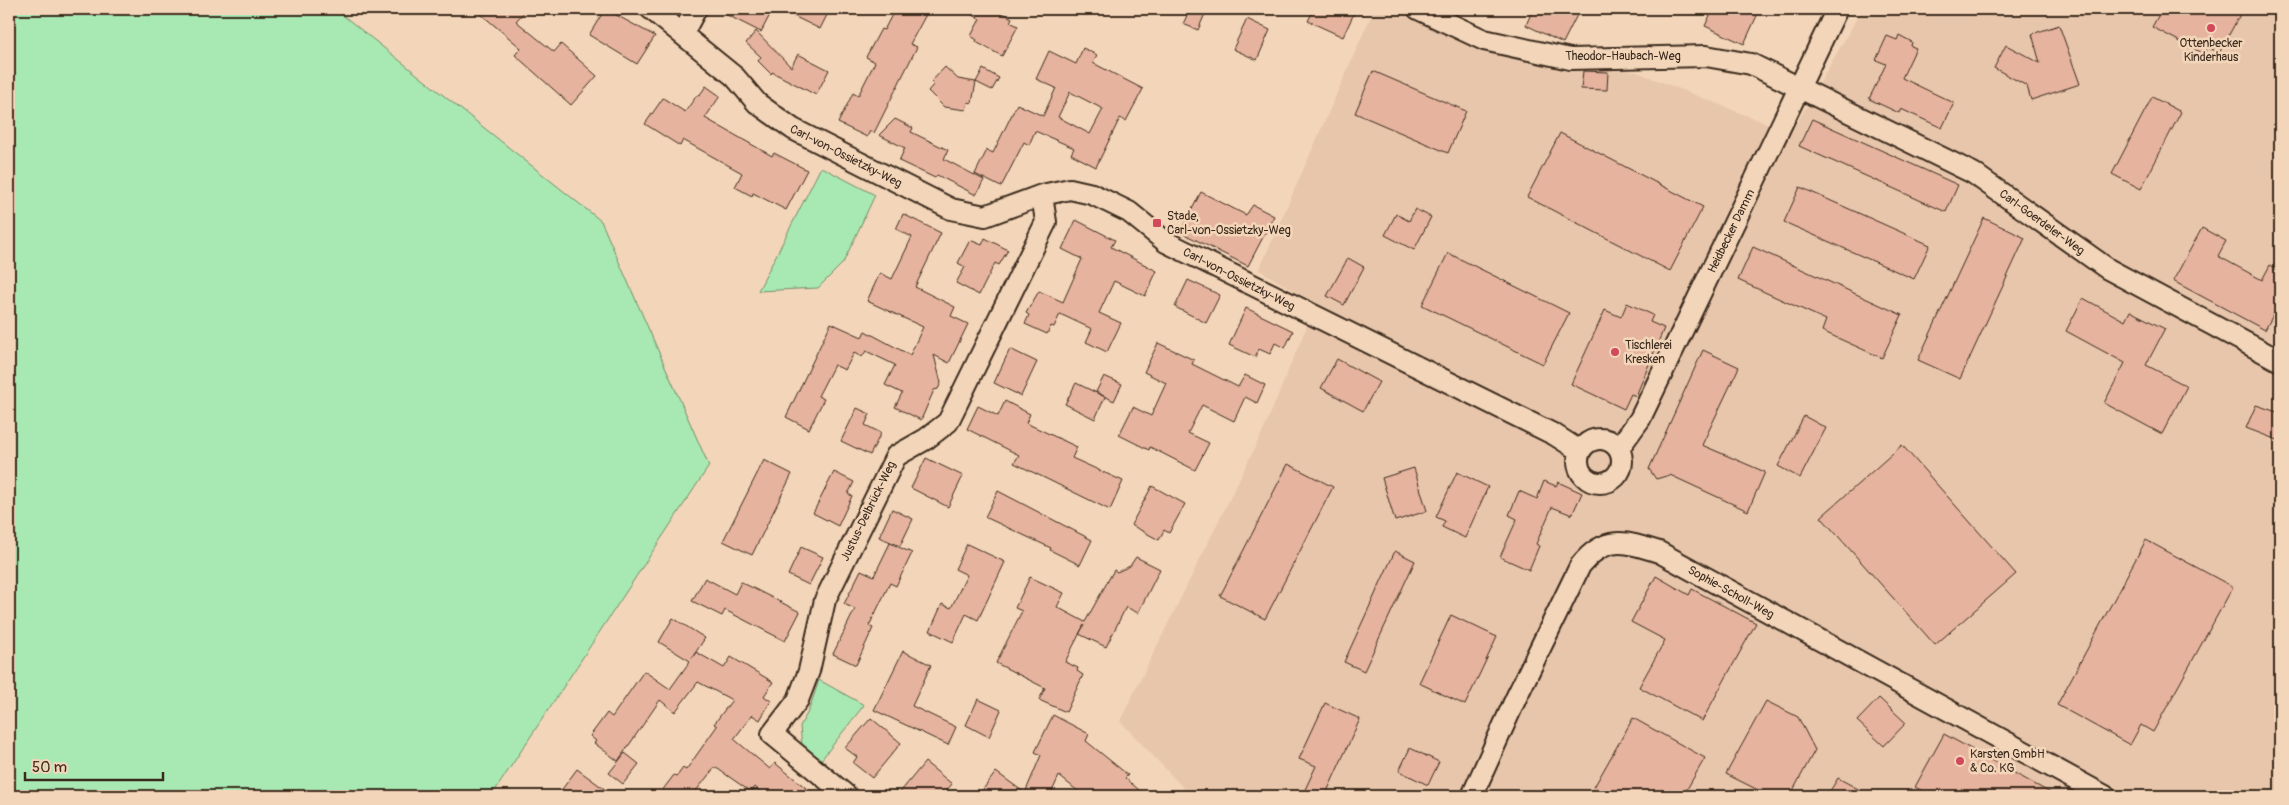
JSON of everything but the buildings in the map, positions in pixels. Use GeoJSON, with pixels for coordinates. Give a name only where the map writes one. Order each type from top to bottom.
{"type":"FeatureCollection","features":[{"type":"Feature","properties":{"kind":"street","name":"Carl-von-Ossietzky-Weg"},"geometry":{"type":"LineString","coordinates":[[650,9],[683,33],[735,77],[757,103],[793,129],[951,209],[986,216],[1042,195],[1070,189],[1092,194],[1129,212],[1166,242],[1556,435],[1580,450]]}},
{"type":"Feature","properties":{"kind":"street"},"geometry":{"type":"LineString","coordinates":[[683,33],[696,9]]}},
{"type":"Feature","properties":{"kind":"street","name":"Theodor-Haubach-Weg"},"geometry":{"type":"LineString","coordinates":[[1418,9],[1484,40],[1570,59],[1706,56],[1751,64],[1801,87]]}},
{"type":"Feature","properties":{"kind":"street","name":"Heidbecker Damm"},"geometry":{"type":"LineString","coordinates":[[1616,446],[1624,442],[1640,419],[1837,9]]}},
{"type":"Feature","properties":{"kind":"street","name":"Carl-Goerdeler-Weg"},"geometry":{"type":"LineString","coordinates":[[1801,87],[1973,173],[2108,270],[2280,361]]}},
{"type":"Feature","properties":{"kind":"street","name":"Justus-Delbrück-Weg"},"geometry":{"type":"LineString","coordinates":[[847,796],[772,734],[798,700],[809,671],[825,600],[896,456],[926,439],[948,422],[1046,222],[1042,195]]}},
{"type":"Feature","properties":{"kind":"street"},"geometry":{"type":"LineString","coordinates":[[1597,439],[1610,442],[1616,446],[1621,459],[1621,466],[1613,478],[1600,483],[1586,478],[1578,465],[1580,450],[1584,445],[1597,439]]}},
{"type":"Feature","properties":{"kind":"street","name":"Sophie-Scholl-Weg"},"geometry":{"type":"LineString","coordinates":[[1472,796],[1516,698],[1580,566],[1591,551],[1608,544],[1633,543],[1659,552],[2105,796]]}},
{"type":"Feature","properties":{"kind":"shaded area"},"geometry":{"type":"Polygon","coordinates":[[[1374,9],[1394,9],[1502,55],[1637,72],[1791,133],[1862,9],[2280,9],[2280,796],[1191,796],[1120,721],[1264,429],[1316,304],[1259,270],[1374,9]]]}},
{"type":"Feature","properties":{"kind":"green space"},"geometry":{"type":"Polygon","coordinates":[[[9,9],[335,9],[601,221],[709,466],[496,789],[489,796],[9,796],[9,9]]]}},
{"type":"Feature","properties":{"kind":"green space"},"geometry":{"type":"Polygon","coordinates":[[[821,167],[875,195],[843,263],[818,288],[758,291],[821,167]]]}},
{"type":"Feature","properties":{"kind":"green space"},"geometry":{"type":"Polygon","coordinates":[[[819,680],[864,705],[821,760],[802,745],[800,726],[809,710],[819,680]]]}},
{"type":"Feature","properties":{"kind":"place","name":"Ottenbecker Kinderhaus"},"geometry":{"type":"Point","coordinates":[2211,28]}},
{"type":"Feature","properties":{"kind":"place","name":"Stade, Carl-von-Ossietzky-Weg"},"geometry":{"type":"Point","coordinates":[1157,223]}},
{"type":"Feature","properties":{"kind":"place","name":"Tischlerei Kresken"},"geometry":{"type":"Point","coordinates":[1615,352]}},
{"type":"Feature","properties":{"kind":"place","name":"Karsten GmbH & Co. KG"},"geometry":{"type":"Point","coordinates":[1960,761]}}]}
